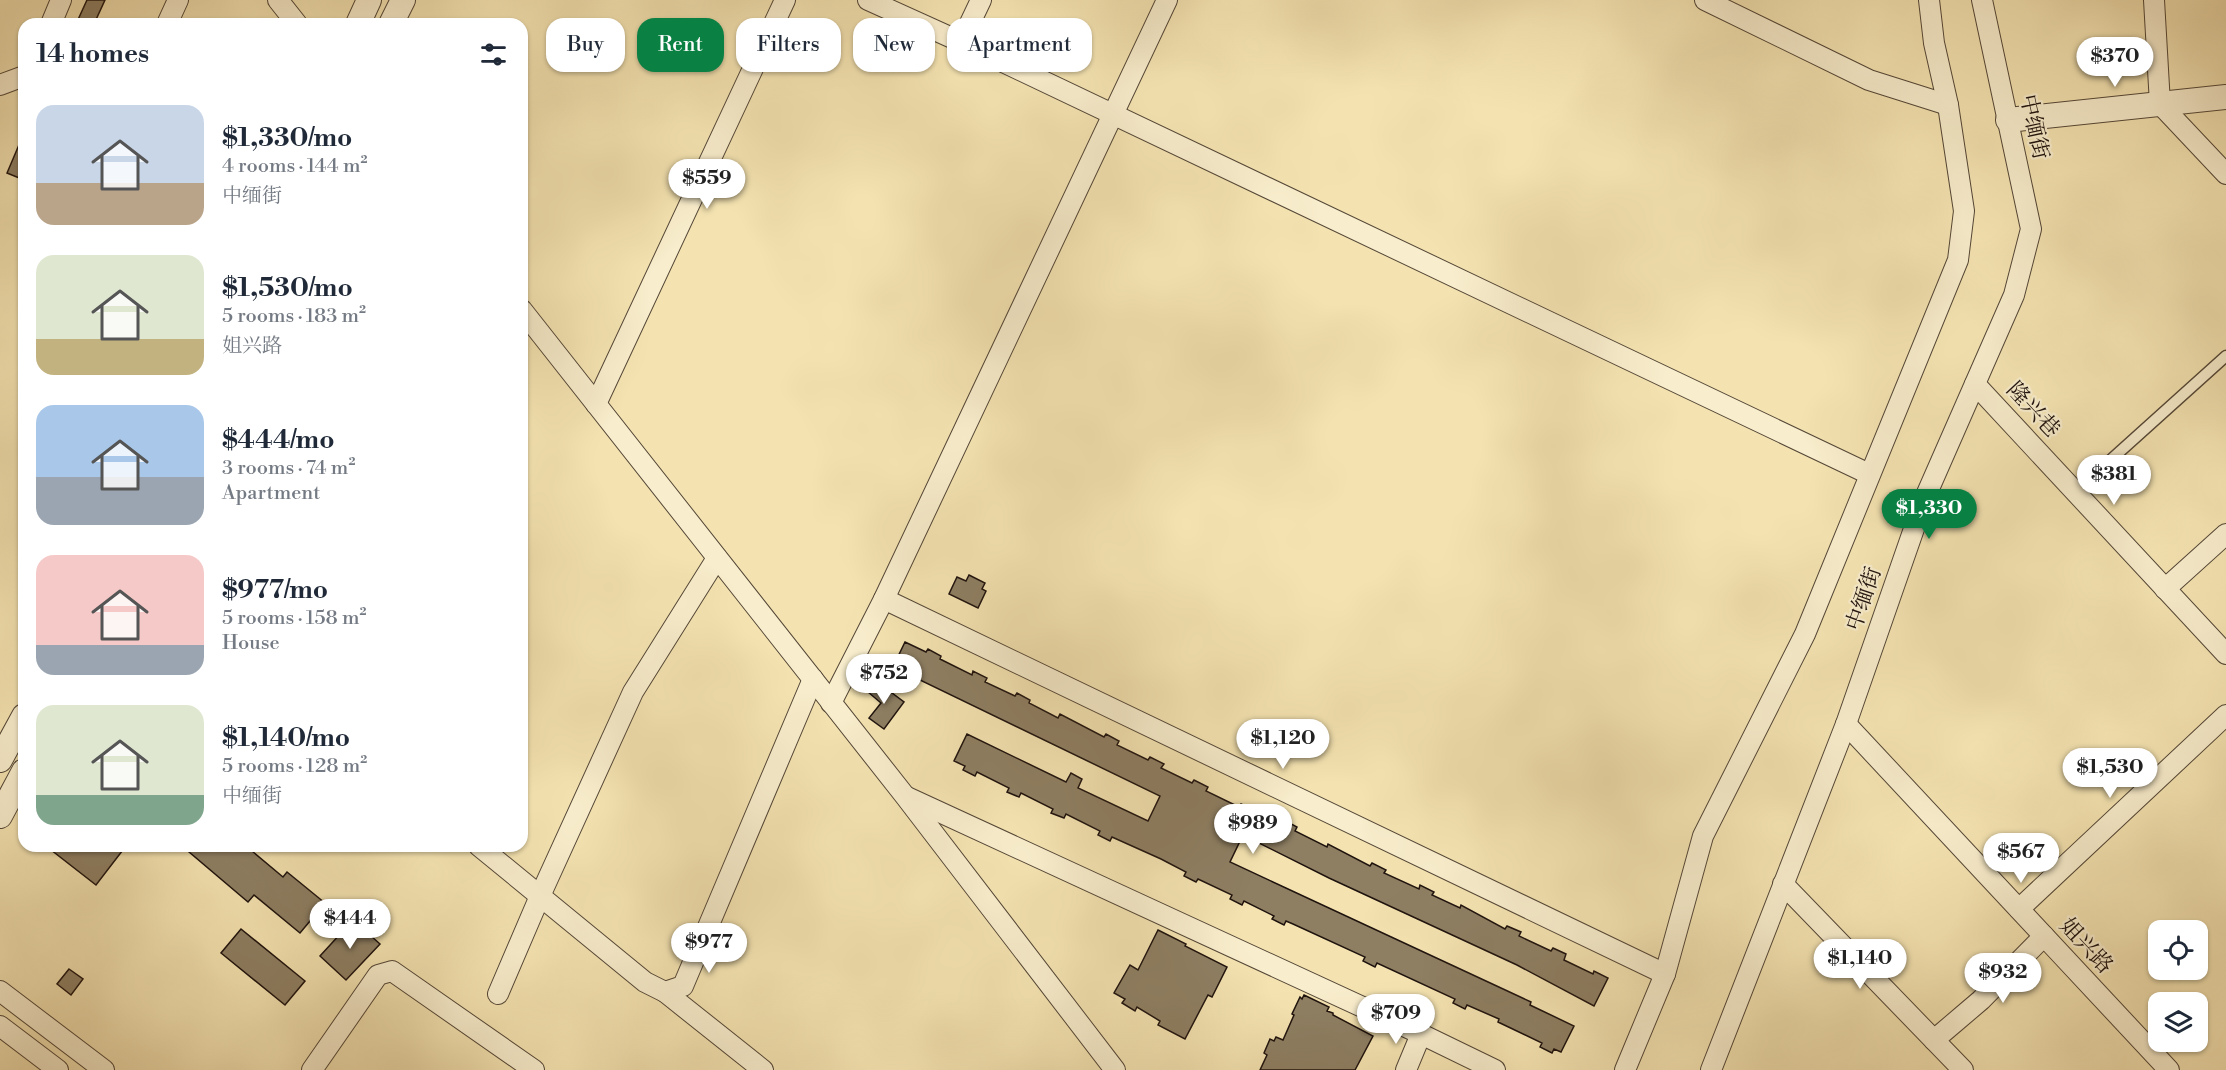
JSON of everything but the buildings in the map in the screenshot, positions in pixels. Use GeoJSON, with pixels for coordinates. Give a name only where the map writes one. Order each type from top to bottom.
{"type":"FeatureCollection","features":[{"type":"Feature","properties":{"kind":"street"},"geometry":{"type":"LineString","coordinates":[[54,18],[61,0]]}},
{"type":"Feature","properties":{"kind":"street"},"geometry":{"type":"LineString","coordinates":[[170,18],[178,0]]}},
{"type":"Feature","properties":{"kind":"street"},"geometry":{"type":"LineString","coordinates":[[278,0],[292,18]]}},
{"type":"Feature","properties":{"kind":"street"},"geometry":{"type":"LineString","coordinates":[[361,18],[369,0]]}},
{"type":"Feature","properties":{"kind":"street"},"geometry":{"type":"LineString","coordinates":[[394,18],[403,0]]}},
{"type":"Feature","properties":{"kind":"street"},"geometry":{"type":"LineString","coordinates":[[596,404],[785,0]]}},
{"type":"Feature","properties":{"kind":"street"},"geometry":{"type":"LineString","coordinates":[[972,18],[981,0]]}},
{"type":"Feature","properties":{"kind":"street"},"geometry":{"type":"LineString","coordinates":[[831,703],[884,599],[1167,0]]}},
{"type":"Feature","properties":{"kind":"street"},"geometry":{"type":"LineString","coordinates":[[1705,0],[1869,80],[1948,105]]}},
{"type":"Feature","properties":{"kind":"street"},"geometry":{"type":"LineString","coordinates":[[1625,1070],[1665,974],[1703,836],[1805,634],[1958,260],[1964,211],[1948,105],[1934,43],[1929,0]]}},
{"type":"Feature","properties":{"kind":"street","name":"中缅街"},"geometry":{"type":"LineString","coordinates":[[1711,1070],[1846,724],[1924,500],[2014,296],[2031,229],[1982,0]]}},
{"type":"Feature","properties":{"kind":"street"},"geometry":{"type":"LineString","coordinates":[[2154,0],[2160,104],[2226,174]]}},
{"type":"Feature","properties":{"kind":"street"},"geometry":{"type":"LineString","coordinates":[[876,2],[947,35]]}},
{"type":"Feature","properties":{"kind":"street"},"geometry":{"type":"LineString","coordinates":[[1023,72],[1869,474]]}},
{"type":"Feature","properties":{"kind":"street"},"geometry":{"type":"LineString","coordinates":[[0,85],[18,78]]}},
{"type":"Feature","properties":{"kind":"street"},"geometry":{"type":"LineString","coordinates":[[2008,120],[2226,97]]}},
{"type":"Feature","properties":{"kind":"street"},"geometry":{"type":"LineString","coordinates":[[528,318],[905,796],[1115,1070]]}},
{"type":"Feature","properties":{"kind":"street","name":"隆兴巷"},"geometry":{"type":"LineString","coordinates":[[1975,384],[2226,654]]}},
{"type":"Feature","properties":{"kind":"street"},"geometry":{"type":"LineString","coordinates":[[2165,589],[2226,534]]}},
{"type":"Feature","properties":{"kind":"street"},"geometry":{"type":"LineString","coordinates":[[498,994],[633,692],[717,558]]}},
{"type":"Feature","properties":{"kind":"street"},"geometry":{"type":"LineString","coordinates":[[884,599],[1665,974]]}},
{"type":"Feature","properties":{"kind":"street"},"geometry":{"type":"LineString","coordinates":[[664,992],[683,986],[813,679]]}},
{"type":"Feature","properties":{"kind":"street"},"geometry":{"type":"LineString","coordinates":[[2019,909],[2226,715]]}},
{"type":"Feature","properties":{"kind":"street","name":"姐兴路"},"geometry":{"type":"LineString","coordinates":[[1846,724],[2169,1070]]}},
{"type":"Feature","properties":{"kind":"street"},"geometry":{"type":"LineString","coordinates":[[0,760],[18,727]]}},
{"type":"Feature","properties":{"kind":"street"},"geometry":{"type":"LineString","coordinates":[[0,816],[18,782]]}},
{"type":"Feature","properties":{"kind":"street"},"geometry":{"type":"LineString","coordinates":[[905,796],[1495,1070]]}},
{"type":"Feature","properties":{"kind":"street"},"geometry":{"type":"LineString","coordinates":[[486,852],[645,982],[664,992],[763,1070]]}},
{"type":"Feature","properties":{"kind":"street"},"geometry":{"type":"LineString","coordinates":[[1784,884],[1963,1070]]}},
{"type":"Feature","properties":{"kind":"street"},"geometry":{"type":"LineString","coordinates":[[1934,1040],[1981,1000],[2044,936]]}},
{"type":"Feature","properties":{"kind":"street"},"geometry":{"type":"LineString","coordinates":[[312,1070],[378,975],[392,971],[534,1070]]}},
{"type":"Feature","properties":{"kind":"street"},"geometry":{"type":"LineString","coordinates":[[0,991],[105,1070]]}},
{"type":"Feature","properties":{"kind":"street"},"geometry":{"type":"LineString","coordinates":[[0,1026],[58,1070]]}},
{"type":"Feature","properties":{"kind":"street"},"geometry":{"type":"LineString","coordinates":[[1406,1070],[1421,1034]]}},
{"type":"Feature","properties":{"kind":"lane"},"geometry":{"type":"LineString","coordinates":[[2075,492],[2226,356]]}}]}
